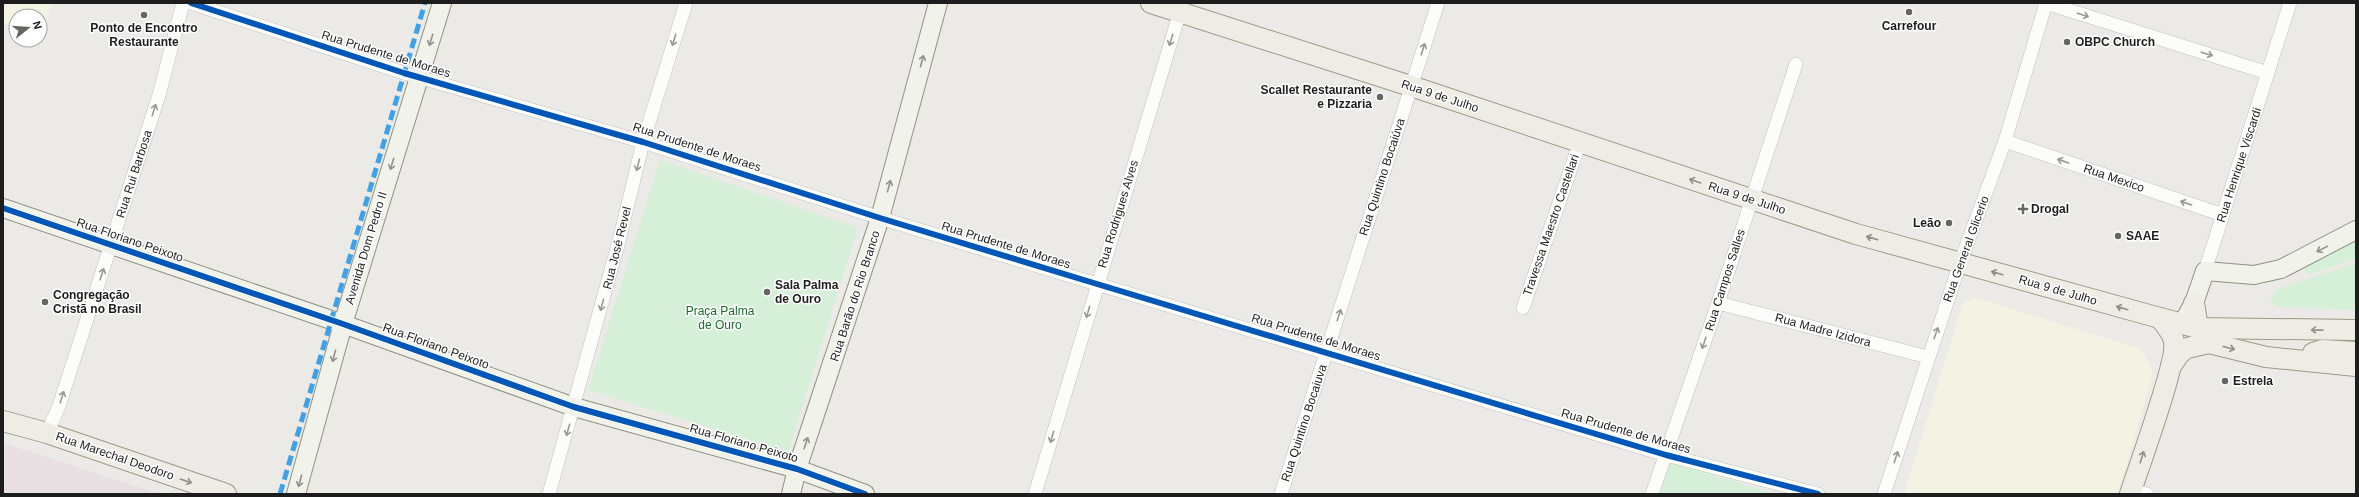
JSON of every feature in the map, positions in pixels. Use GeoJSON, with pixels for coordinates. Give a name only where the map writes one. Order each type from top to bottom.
{"type":"FeatureCollection","features":[{"type":"Feature","properties":{"kind":"main road","name":"Rua 9 de Julho"},"geometry":{"type":"LineString","coordinates":[[1151,3],[1181,8],[1856,234],[2169,320],[2204,336],[2291,361],[2356,366]]}},
{"type":"Feature","properties":{"kind":"main road"},"geometry":{"type":"LineString","coordinates":[[2194,303],[2204,336]]}},
{"type":"Feature","properties":{"kind":"main road"},"geometry":{"type":"LineString","coordinates":[[2136,493],[2171,366],[2175,343],[2169,320]]}},
{"type":"Feature","properties":{"kind":"main road","name":"Rua 9 de Julho"},"geometry":{"type":"LineString","coordinates":[[2171,366],[2180,353],[2204,336],[2356,330]]}},
{"type":"Feature","properties":{"kind":"main road"},"geometry":{"type":"LineString","coordinates":[[2291,361],[2322,350],[2356,352]]}},
{"type":"Feature","properties":{"kind":"main road","name":"Rua Marechal Deodoro"},"geometry":{"type":"LineString","coordinates":[[3,421],[47,433],[226,494]]}},
{"type":"Feature","properties":{"kind":"street","name":"Rua Rui Barbosa"},"geometry":{"type":"LineString","coordinates":[[47,433],[59,406],[159,95],[183,3]]}},
{"type":"Feature","properties":{"kind":"street","name":"Rua Prudente de Moraes"},"geometry":{"type":"LineString","coordinates":[[191,3],[420,77],[643,142],[880,218],[1097,284],[1666,455],[1818,494]]}},
{"type":"Feature","properties":{"kind":"street","name":"Avenida Dom Pedro II"},"geometry":{"type":"LineString","coordinates":[[296,494],[343,324],[442,3]]}},
{"type":"Feature","properties":{"kind":"street","name":"Rua José Revel"},"geometry":{"type":"LineString","coordinates":[[549,494],[619,241],[643,142],[686,3]]}},
{"type":"Feature","properties":{"kind":"street","name":"Rua Barão do Rio Branco"},"geometry":{"type":"LineString","coordinates":[[791,494],[797,469],[880,218],[938,3]]}},
{"type":"Feature","properties":{"kind":"street","name":"Rua Quintino Bocaiúva"},"geometry":{"type":"LineString","coordinates":[[1327,352],[1438,3]]}},
{"type":"Feature","properties":{"kind":"street"},"geometry":{"type":"LineString","coordinates":[[2046,3],[2268,73]]}},
{"type":"Feature","properties":{"kind":"street","name":"Rua General Glicerio"},"geometry":{"type":"LineString","coordinates":[[1884,494],[1960,263],[2005,141],[2046,3]]}},
{"type":"Feature","properties":{"kind":"street","name":"Rua Henrique Viscardi"},"geometry":{"type":"LineString","coordinates":[[2169,320],[2187,316],[2194,303],[2290,3]]}},
{"type":"Feature","properties":{"kind":"street","name":"Rua Rodrigues Alves"},"geometry":{"type":"LineString","coordinates":[[1035,494],[1181,8]]}},
{"type":"Feature","properties":{"kind":"street","name":"Rua Campos Salles"},"geometry":{"type":"LineString","coordinates":[[1652,494],[1718,303],[1796,64]]}},
{"type":"Feature","properties":{"kind":"street","name":"Rua Mexico"},"geometry":{"type":"LineString","coordinates":[[2005,141],[2223,215]]}},
{"type":"Feature","properties":{"kind":"street","name":"Travessa Maestro Castellari"},"geometry":{"type":"LineString","coordinates":[[1523,308],[1580,142]]}},
{"type":"Feature","properties":{"kind":"street","name":"Rua Floriano Peixoto"},"geometry":{"type":"LineString","coordinates":[[3,208],[343,324],[574,408],[797,469],[865,494]]}},
{"type":"Feature","properties":{"kind":"street"},"geometry":{"type":"LineString","coordinates":[[2205,271],[2254,275],[2281,269],[2356,230]]}},
{"type":"Feature","properties":{"kind":"street","name":"Rua Madre Izidora"},"geometry":{"type":"LineString","coordinates":[[1718,303],[1928,357]]}},
{"type":"Feature","properties":{"kind":"street","name":"Rua Quintino Bocaiuva"},"geometry":{"type":"LineString","coordinates":[[1281,494],[1327,352]]}},
{"type":"Feature","properties":{"kind":"shaded area"},"geometry":{"type":"Polygon","coordinates":[[[3,3],[52,3],[48,18],[48,8],[8,8],[8,25],[3,23],[3,3]]]}},
{"type":"Feature","properties":{"kind":"shaded area"},"geometry":{"type":"Polygon","coordinates":[[[1976,298],[2141,349],[2153,372],[2118,494],[1904,494],[1963,303],[1976,298]]]}},
{"type":"Feature","properties":{"kind":"shaded area"},"geometry":{"type":"Polygon","coordinates":[[[3,443],[160,494],[3,494],[3,443]]]}},
{"type":"Feature","properties":{"kind":"green space","name":"Praça Palma de Ouro"},"geometry":{"type":"Polygon","coordinates":[[[660,160],[858,228],[788,452],[588,390],[660,160]]]}},
{"type":"Feature","properties":{"kind":"green space"},"geometry":{"type":"Polygon","coordinates":[[[2356,239],[2356,258],[2308,275],[2303,267],[2356,239]]]}},
{"type":"Feature","properties":{"kind":"green space"},"geometry":{"type":"Polygon","coordinates":[[[2356,263],[2356,310],[2280,307],[2274,304],[2271,298],[2277,289],[2356,263]]]}},
{"type":"Feature","properties":{"kind":"green space"},"geometry":{"type":"Polygon","coordinates":[[[1669,461],[1774,494],[1658,494],[1669,461]]]}},
{"type":"Feature","properties":{"kind":"marked path"},"geometry":{"type":"LineString","coordinates":[[280,494],[425,3]]}},
{"type":"Feature","properties":{"kind":"cycle path"},"geometry":{"type":"LineString","coordinates":[[191,3],[404,73],[643,142],[880,218],[1097,284],[1666,455],[1818,494]]}},
{"type":"Feature","properties":{"kind":"cycle path"},"geometry":{"type":"LineString","coordinates":[[3,208],[343,324],[574,407],[797,469],[865,494]]}},
{"type":"Feature","properties":{"kind":"place","name":"Carrefour"},"geometry":{"type":"Point","coordinates":[1909,12]}},
{"type":"Feature","properties":{"kind":"place","name":"Ponto de Encontro Restaurante"},"geometry":{"type":"Point","coordinates":[144,15]}},
{"type":"Feature","properties":{"kind":"place","name":"OBPC Church"},"geometry":{"type":"Point","coordinates":[2067,42]}},
{"type":"Feature","properties":{"kind":"place","name":"Scallet Restaurante e Pizzaria"},"geometry":{"type":"Point","coordinates":[1380,97]}},
{"type":"Feature","properties":{"kind":"place","name":"Drogal"},"geometry":{"type":"Point","coordinates":[2023,209]}},
{"type":"Feature","properties":{"kind":"place","name":"Leão"},"geometry":{"type":"Point","coordinates":[1949,223]}},
{"type":"Feature","properties":{"kind":"place","name":"SAAE"},"geometry":{"type":"Point","coordinates":[2118,236]}},
{"type":"Feature","properties":{"kind":"place","name":"Sala Palma de Ouro"},"geometry":{"type":"Point","coordinates":[767,292]}},
{"type":"Feature","properties":{"kind":"place","name":"Congregação Cristã no Brasil"},"geometry":{"type":"Point","coordinates":[45,302]}},
{"type":"Feature","properties":{"kind":"place","name":"Estrela"},"geometry":{"type":"Point","coordinates":[2225,381]}}]}
